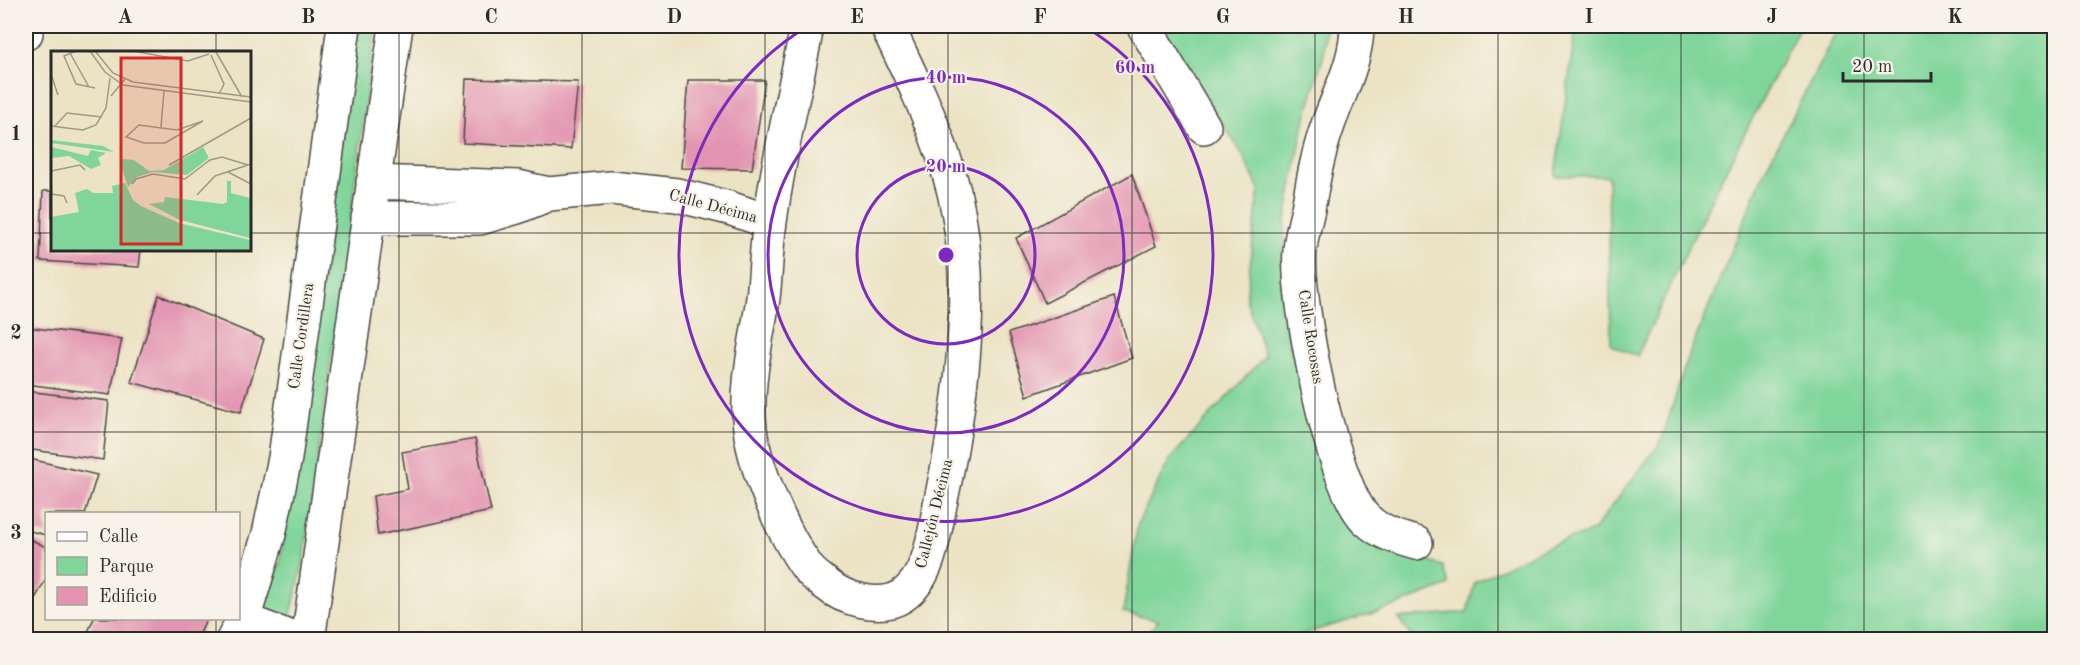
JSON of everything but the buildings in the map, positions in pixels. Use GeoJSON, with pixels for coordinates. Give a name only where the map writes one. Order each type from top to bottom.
{"type":"FeatureCollection","features":[{"type":"Feature","properties":{"kind":"street"},"geometry":{"type":"LineString","coordinates":[[26,26],[26,33]]}},
{"type":"Feature","properties":{"kind":"street","name":"Calle Cordillera"},"geometry":{"type":"LineString","coordinates":[[238,630],[269,534],[285,458],[345,26]]}},
{"type":"Feature","properties":{"kind":"street"},"geometry":{"type":"LineString","coordinates":[[308,639],[396,26]]}},
{"type":"Feature","properties":{"kind":"street","name":"Callejón Décima"},"geometry":{"type":"LineString","coordinates":[[807,29],[770,222],[763,295],[749,380],[750,428],[757,464],[792,542],[809,570],[831,589],[867,603],[883,604],[900,598],[917,582],[929,552],[958,411],[965,325],[964,244],[949,172],[922,99],[887,26]]}},
{"type":"Feature","properties":{"kind":"street"},"geometry":{"type":"LineString","coordinates":[[1144,26],[1204,126]]}},
{"type":"Feature","properties":{"kind":"street","name":"Calle Rocosas"},"geometry":{"type":"LineString","coordinates":[[1357,26],[1351,63],[1327,127],[1313,180],[1299,251],[1303,311],[1312,362],[1335,455],[1350,493],[1366,519],[1387,534],[1416,543]]}},
{"type":"Feature","properties":{"kind":"street"},"geometry":{"type":"LineString","coordinates":[[373,182],[518,187],[549,194]]}},
{"type":"Feature","properties":{"kind":"street","name":"Calle Décima"},"geometry":{"type":"LineString","coordinates":[[549,194],[611,188],[677,195],[729,208],[770,222]]}},
{"type":"Feature","properties":{"kind":"street"},"geometry":{"type":"LineString","coordinates":[[368,218],[480,218],[549,194]]}},
{"type":"Feature","properties":{"kind":"street"},"geometry":{"type":"LineString","coordinates":[[238,630],[297,639]]}},
{"type":"Feature","properties":{"kind":"green space"},"geometry":{"type":"Polygon","coordinates":[[[358,26],[376,26],[304,561],[289,622],[263,613],[280,563],[358,26]]]}},
{"type":"Feature","properties":{"kind":"green space"},"geometry":{"type":"Polygon","coordinates":[[[1160,26],[1325,26],[1324,54],[1303,127],[1285,225],[1280,307],[1330,489],[1369,545],[1443,566],[1449,585],[1387,609],[1286,639],[1140,639],[1159,621],[1123,612],[1138,523],[1170,459],[1265,356],[1246,299],[1259,189],[1241,152],[1160,26]]]}},
{"type":"Feature","properties":{"kind":"green space"},"geometry":{"type":"Polygon","coordinates":[[[1576,26],[1800,26],[1717,187],[1637,356],[1611,345],[1608,176],[1555,176],[1576,26]]]}},
{"type":"Feature","properties":{"kind":"green space"},"geometry":{"type":"Polygon","coordinates":[[[1839,26],[2054,26],[2054,639],[1413,639],[1398,618],[1467,612],[1475,582],[1546,547],[1593,531],[1661,442],[1688,357],[1765,170],[1839,26]]]}}]}
